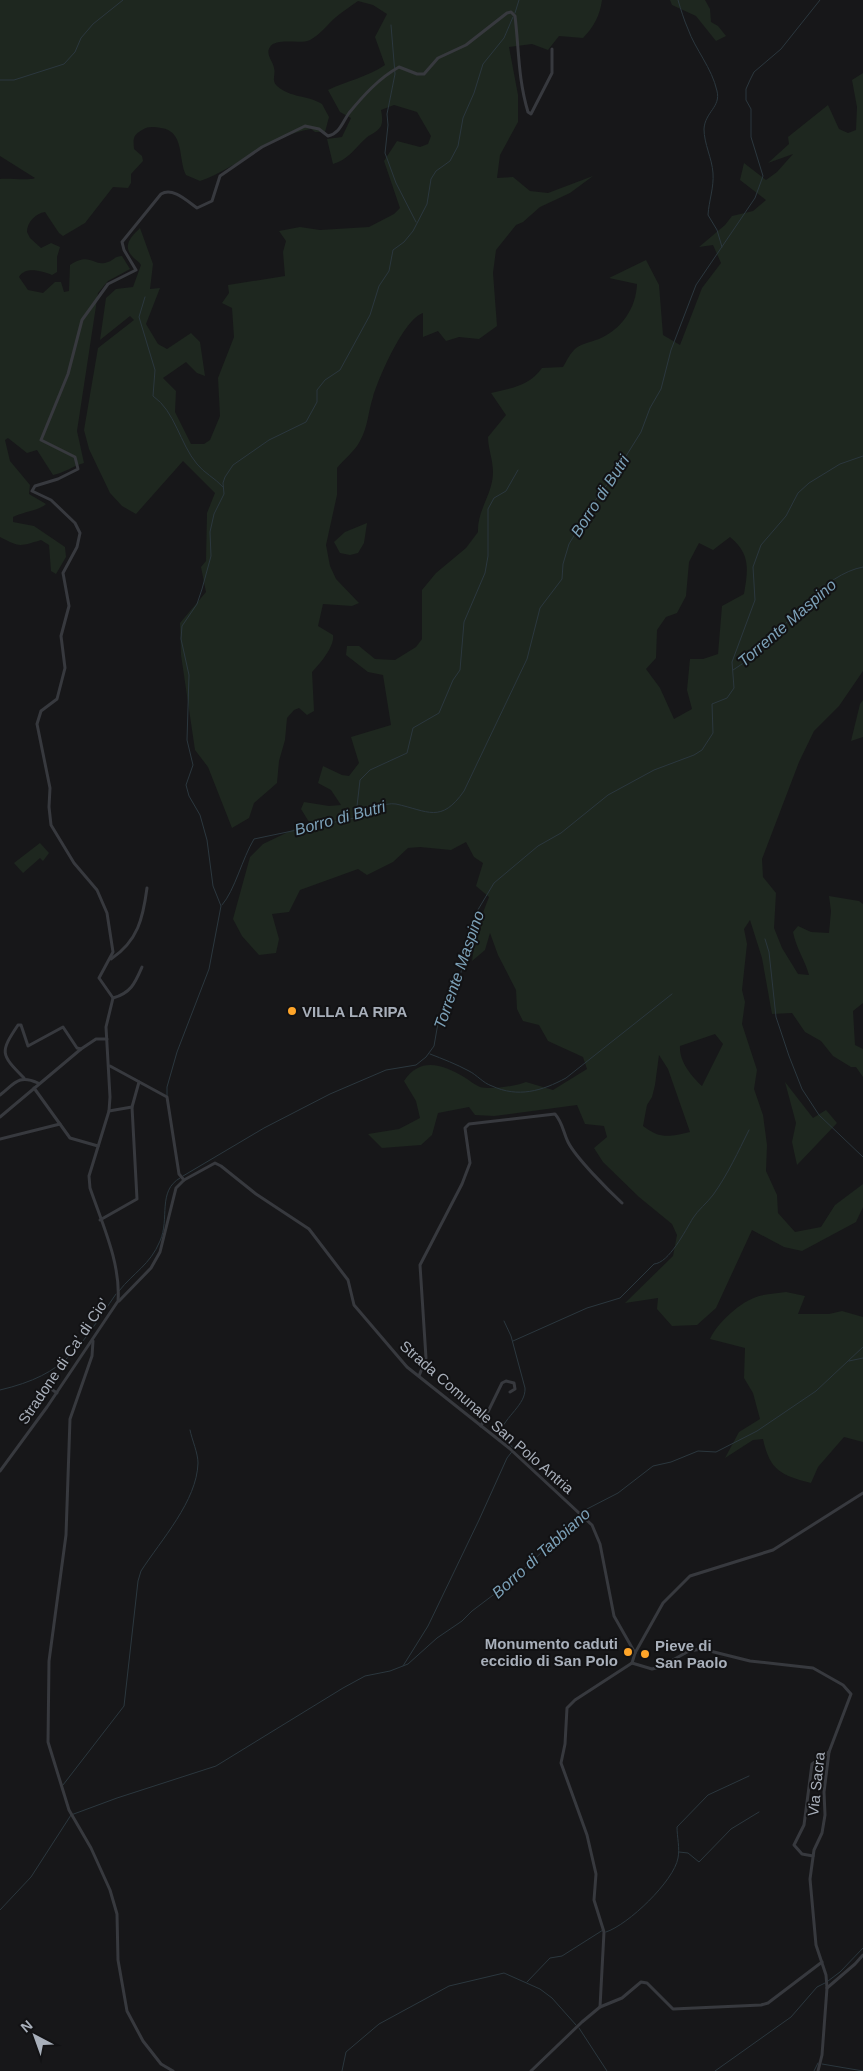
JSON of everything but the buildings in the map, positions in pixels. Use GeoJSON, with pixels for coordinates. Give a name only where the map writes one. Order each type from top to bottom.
{"type":"FeatureCollection","features":[{"type":"Feature","properties":{"kind":"street"},"geometry":{"type":"LineString","coordinates":[[142,967],[135,984],[125,994],[113,998],[99,978],[114,952],[107,912],[100,898],[74,862],[51,825],[49,807],[50,788],[37,724],[41,711],[57,699],[65,668],[61,636],[69,606],[63,573],[77,547],[80,533],[75,523],[51,500],[32,491],[35,486],[58,479],[78,469],[75,457],[41,440],[68,374],[82,320],[108,284],[136,270],[124,250],[122,242],[164,192],[176,193],[197,208],[212,201],[220,176],[262,147],[305,126],[319,129],[328,136],[336,134],[350,113],[384,75],[399,67],[417,74],[424,74],[438,58],[466,45],[507,13],[511,12],[515,16],[520,75],[525,103],[531,114],[552,73],[552,49]]}},
{"type":"Feature","properties":{"kind":"street"},"geometry":{"type":"LineString","coordinates":[[111,959],[126,949],[136,932],[144,910],[147,888]]}},
{"type":"Feature","properties":{"kind":"street","name":"Stradone di Ca' di Cio'"},"geometry":{"type":"LineString","coordinates":[[0,1471],[93,1340],[118,1301],[116,1267],[90,1188],[89,1176],[109,1111],[110,1066],[106,1027],[113,998]]}},
{"type":"Feature","properties":{"kind":"street"},"geometry":{"type":"LineString","coordinates":[[38,1083],[24,1078],[11,1067],[1,1051],[2,1044],[18,1025],[21,1025],[28,1046],[63,1027],[77,1048],[81,1049]]}},
{"type":"Feature","properties":{"kind":"street"},"geometry":{"type":"LineString","coordinates":[[0,1117],[38,1083],[81,1049],[96,1039],[107,1038]]}},
{"type":"Feature","properties":{"kind":"street"},"geometry":{"type":"LineString","coordinates":[[110,1066],[167,1097],[179,1174],[184,1180],[176,1188],[172,1198],[166,1235],[160,1252],[151,1268],[118,1301]]}},
{"type":"Feature","properties":{"kind":"street"},"geometry":{"type":"LineString","coordinates":[[0,1095],[24,1078]]}},
{"type":"Feature","properties":{"kind":"street"},"geometry":{"type":"LineString","coordinates":[[100,1220],[137,1199],[132,1107],[139,1082]]}},
{"type":"Feature","properties":{"kind":"street"},"geometry":{"type":"LineString","coordinates":[[34,1088],[70,1138],[98,1146]]}},
{"type":"Feature","properties":{"kind":"street"},"geometry":{"type":"LineString","coordinates":[[109,1111],[132,1107]]}},
{"type":"Feature","properties":{"kind":"street"},"geometry":{"type":"LineString","coordinates":[[419,1376],[426,1358],[420,1265],[462,1184],[470,1163],[465,1128],[469,1124],[555,1114],[562,1122],[568,1143],[606,1188],[622,1203]]}},
{"type":"Feature","properties":{"kind":"street"},"geometry":{"type":"LineString","coordinates":[[0,1139],[60,1124]]}},
{"type":"Feature","properties":{"kind":"street","name":"Strada Comunale San Polo Antria"},"geometry":{"type":"LineString","coordinates":[[184,1180],[215,1163],[256,1194],[309,1229],[348,1280],[354,1305],[385,1343],[419,1376],[509,1448],[592,1525],[600,1544],[614,1616],[635,1653]]}},
{"type":"Feature","properties":{"kind":"street"},"geometry":{"type":"LineString","coordinates":[[93,1340],[92,1356],[70,1419],[66,1536],[49,1661],[48,1742],[69,1810],[91,1848],[112,1895],[117,1914],[118,1960],[127,2011],[143,2041],[161,2064],[173,2071]]}},
{"type":"Feature","properties":{"kind":"street"},"geometry":{"type":"LineString","coordinates":[[481,1426],[502,1383],[506,1381],[514,1383],[515,1389],[510,1392]]}},
{"type":"Feature","properties":{"kind":"street"},"geometry":{"type":"LineString","coordinates":[[48,1387],[56,1393]]}},
{"type":"Feature","properties":{"kind":"street"},"geometry":{"type":"LineString","coordinates":[[600,2008],[604,1932],[594,1900],[596,1874],[587,1835],[562,1763],[567,1708],[575,1700],[632,1663],[635,1653],[663,1603],[690,1576],[774,1550],[863,1493]]}},
{"type":"Feature","properties":{"kind":"street","name":"Via Sacra"},"geometry":{"type":"LineString","coordinates":[[632,1663],[652,1669],[660,1667],[689,1651],[702,1649],[750,1661],[813,1668],[843,1684],[851,1694],[829,1752],[824,1792],[825,1815],[813,1856],[811,1888],[816,1945],[826,1980],[818,2071]]}},
{"type":"Feature","properties":{"kind":"street"},"geometry":{"type":"LineString","coordinates":[[813,1856],[802,1854],[794,1845],[804,1825],[812,1764],[829,1752]]}},
{"type":"Feature","properties":{"kind":"street"},"geometry":{"type":"LineString","coordinates":[[826,1987],[855,1964],[863,1955]]}},
{"type":"Feature","properties":{"kind":"street"},"geometry":{"type":"LineString","coordinates":[[531,2071],[582,2022],[600,2008],[622,1998],[641,1982],[647,1983],[673,2009],[761,2005],[768,2003],[822,1962]]}},
{"type":"Feature","properties":{"kind":"shaded area"},"geometry":{"type":"Polygon","coordinates":[[[0,0],[602,0],[596,21],[583,38],[559,36],[548,50],[532,44],[509,47],[518,95],[518,122],[500,155],[497,178],[513,177],[530,191],[548,193],[593,176],[570,193],[540,207],[523,222],[516,225],[496,250],[493,273],[497,326],[479,339],[459,337],[446,341],[438,331],[423,337],[423,313],[408,326],[400,337],[386,363],[376,388],[363,436],[358,445],[337,468],[337,495],[326,545],[330,566],[336,579],[359,603],[352,606],[323,604],[318,626],[333,635],[333,639],[326,655],[312,672],[314,711],[307,715],[299,708],[294,710],[287,718],[277,783],[254,803],[249,818],[232,828],[208,767],[195,750],[181,655],[180,623],[206,592],[201,567],[206,561],[207,513],[215,493],[183,461],[136,514],[122,506],[110,493],[89,449],[84,430],[98,348],[134,320],[130,316],[100,340],[106,298],[116,289],[133,287],[141,265],[129,252],[128,244],[131,237],[140,228],[153,264],[150,289],[160,288],[146,324],[158,344],[167,349],[191,333],[200,342],[205,376],[197,373],[186,362],[163,378],[176,391],[175,412],[191,444],[204,444],[210,440],[220,416],[218,378],[234,337],[232,308],[222,303],[229,293],[228,285],[285,276],[283,252],[286,241],[279,231],[300,227],[320,230],[369,227],[394,214],[400,208],[384,161],[397,141],[420,147],[428,144],[431,136],[417,112],[394,105],[381,110],[382,122],[378,130],[367,137],[347,157],[333,164],[327,139],[342,137],[351,118],[340,112],[328,90],[371,73],[385,65],[375,37],[387,14],[373,5],[358,1],[339,15],[314,38],[301,42],[278,42],[273,44],[269,50],[274,68],[275,84],[288,93],[322,104],[329,117],[325,132],[315,132],[311,129],[281,138],[228,168],[200,181],[186,175],[180,147],[174,134],[169,130],[161,128],[147,128],[139,132],[134,138],[134,149],[142,156],[143,161],[131,174],[131,183],[128,188],[113,187],[85,223],[63,236],[45,212],[38,214],[33,219],[27,228],[30,238],[41,248],[51,243],[60,247],[57,257],[57,272],[52,275],[29,270],[19,277],[28,290],[43,293],[55,282],[61,282],[64,292],[69,291],[70,265],[83,259],[103,263],[122,256],[130,269],[108,281],[98,293],[77,431],[84,463],[53,475],[37,450],[27,453],[8,438],[5,440],[10,461],[30,485],[29,494],[46,504],[40,508],[13,517],[13,522],[34,526],[65,547],[66,557],[56,574],[51,571],[49,545],[41,540],[19,545],[0,537],[0,179],[35,178],[0,156],[0,0]]]}},
{"type":"Feature","properties":{"kind":"shaded area"},"geometry":{"type":"Polygon","coordinates":[[[670,0],[705,0],[710,9],[711,22],[718,26],[726,36],[716,41],[696,16],[672,5],[670,0]]]}},
{"type":"Feature","properties":{"kind":"shaded area"},"geometry":{"type":"Polygon","coordinates":[[[863,73],[863,671],[839,706],[814,731],[799,762],[762,859],[763,877],[776,893],[774,928],[782,948],[798,974],[809,975],[793,932],[798,926],[811,932],[829,933],[831,911],[829,896],[859,901],[863,904],[863,1003],[853,1011],[855,1045],[863,1049],[863,1077],[856,1067],[851,1067],[833,1056],[821,1041],[805,1032],[792,1013],[772,1014],[762,958],[750,920],[744,929],[747,944],[742,990],[745,1002],[742,1024],[757,1070],[754,1089],[763,1115],[767,1145],[766,1171],[777,1195],[778,1213],[795,1232],[821,1227],[835,1205],[863,1184],[863,1207],[856,1222],[802,1251],[784,1247],[752,1230],[716,1308],[697,1325],[672,1326],[657,1309],[658,1298],[625,1303],[673,1256],[677,1235],[672,1224],[639,1197],[603,1162],[594,1148],[607,1137],[604,1126],[585,1124],[577,1105],[494,1116],[475,1115],[469,1107],[438,1113],[432,1135],[421,1145],[382,1148],[368,1134],[399,1129],[420,1118],[416,1101],[404,1081],[417,1068],[432,1065],[440,1066],[480,1087],[503,1087],[526,1082],[553,1090],[587,1069],[583,1057],[548,1041],[539,1025],[523,1021],[517,1009],[516,990],[498,955],[490,933],[485,950],[472,961],[477,928],[489,897],[476,886],[483,863],[474,857],[466,842],[451,850],[420,847],[408,848],[393,862],[367,875],[358,869],[300,890],[289,912],[272,914],[279,939],[276,953],[259,955],[242,936],[233,919],[250,857],[263,844],[309,822],[301,809],[304,802],[329,806],[341,805],[331,790],[318,783],[323,766],[342,775],[349,776],[359,763],[351,737],[391,725],[383,675],[368,672],[346,655],[347,646],[359,646],[375,659],[395,660],[416,647],[422,639],[422,590],[436,573],[466,548],[478,532],[480,516],[491,488],[493,468],[488,437],[506,415],[491,393],[526,383],[542,368],[563,367],[576,348],[607,335],[621,324],[631,309],[637,284],[609,278],[646,260],[659,285],[663,335],[680,345],[702,288],[721,263],[713,245],[699,247],[725,225],[732,216],[753,211],[766,200],[740,180],[744,163],[766,180],[777,172],[793,154],[768,163],[789,144],[788,137],[828,105],[839,129],[848,133],[856,130],[857,107],[852,80],[863,73]],[[730,537],[713,550],[699,543],[689,562],[686,596],[677,613],[666,617],[657,630],[656,658],[646,669],[660,688],[674,719],[692,709],[687,690],[690,659],[703,659],[718,654],[722,606],[744,594],[747,570],[745,556],[737,543],[730,537]],[[715,1034],[680,1046],[681,1057],[686,1068],[702,1086],[723,1044],[715,1034]],[[659,1055],[652,1097],[647,1105],[643,1126],[665,1136],[690,1132],[668,1069],[659,1055]]]}},
{"type":"Feature","properties":{"kind":"shaded area"},"geometry":{"type":"Polygon","coordinates":[[[367,523],[364,543],[358,553],[350,555],[340,553],[334,542],[345,532],[367,523]]]}},
{"type":"Feature","properties":{"kind":"shaded area"},"geometry":{"type":"Polygon","coordinates":[[[863,700],[863,737],[851,741],[860,704],[863,700]]]}},
{"type":"Feature","properties":{"kind":"shaded area"},"geometry":{"type":"Polygon","coordinates":[[[40,843],[49,853],[43,861],[40,858],[23,873],[14,863],[40,843]]]}},
{"type":"Feature","properties":{"kind":"shaded area"},"geometry":{"type":"Polygon","coordinates":[[[785,1082],[813,1118],[826,1110],[837,1123],[797,1165],[792,1142],[796,1123],[785,1082]]]}},
{"type":"Feature","properties":{"kind":"shaded area"},"geometry":{"type":"Polygon","coordinates":[[[786,1292],[805,1296],[798,1314],[829,1314],[842,1311],[863,1317],[863,1442],[844,1437],[818,1467],[811,1483],[784,1474],[778,1470],[769,1458],[763,1439],[753,1440],[725,1458],[739,1432],[760,1419],[753,1393],[744,1378],[745,1348],[710,1339],[718,1326],[745,1303],[759,1296],[786,1292]]]}},
{"type":"Feature","properties":{"kind":"waterway"},"geometry":{"type":"LineString","coordinates":[[0,80],[14,80],[64,64],[75,52],[81,38],[93,24],[123,0]]}},
{"type":"Feature","properties":{"kind":"waterway"},"geometry":{"type":"LineString","coordinates":[[515,13],[519,0]]}},
{"type":"Feature","properties":{"kind":"waterway"},"geometry":{"type":"LineString","coordinates":[[678,0],[691,36],[711,74],[717,91],[717,101],[707,118],[704,129],[713,173],[708,215],[717,230],[722,247]]}},
{"type":"Feature","properties":{"kind":"waterway","name":"Borro di Butri"},"geometry":{"type":"LineString","coordinates":[[222,905],[231,891],[254,839],[359,817],[387,804],[396,804],[426,812],[441,811],[448,808],[464,791],[527,659],[540,608],[562,579],[563,564],[569,544],[598,496],[613,477],[641,432],[650,408],[661,389],[671,350],[696,285],[755,198],[763,176],[751,137],[751,109],[746,100],[746,89],[750,80],[754,72],[781,49],[820,0]]}},
{"type":"Feature","properties":{"kind":"waterway"},"geometry":{"type":"LineString","coordinates":[[167,1096],[167,1087],[177,1052],[209,969],[221,906],[213,886],[207,840],[200,815],[189,796],[186,785],[193,765],[187,740],[189,675],[181,639],[182,626],[197,604],[211,556],[210,532],[214,514],[224,494],[223,483],[233,465],[269,440],[306,422],[317,402],[317,390],[325,380],[340,370],[370,315],[379,286],[389,271],[393,250],[404,242],[413,231],[427,204],[431,179],[436,171],[450,161],[458,146],[463,118],[474,93],[483,64],[504,38],[513,17]]}},
{"type":"Feature","properties":{"kind":"waterway"},"geometry":{"type":"LineString","coordinates":[[391,25],[395,74],[387,114],[388,125],[385,153],[396,183],[416,222]]}},
{"type":"Feature","properties":{"kind":"waterway"},"geometry":{"type":"LineString","coordinates":[[145,297],[139,317],[155,370],[153,396],[167,410],[197,464],[223,487]]}},
{"type":"Feature","properties":{"kind":"waterway","name":"Torrente Maspino"},"geometry":{"type":"LineString","coordinates":[[183,1176],[264,1128],[330,1094],[386,1070],[416,1065],[426,1057],[434,1046],[438,1023],[447,1001],[459,980],[476,913],[494,883],[538,846],[561,833],[608,795],[654,770],[694,755],[702,750],[713,733],[712,704],[727,698],[734,688],[732,662],[755,600],[753,567],[761,545],[786,516],[798,493],[809,483],[840,464],[863,456]]}},
{"type":"Feature","properties":{"kind":"waterway"},"geometry":{"type":"LineString","coordinates":[[356,815],[360,780],[370,770],[407,753],[413,728],[439,713],[453,680],[460,670],[464,622],[485,573],[488,556],[488,509],[494,498],[506,491],[518,470]]}},
{"type":"Feature","properties":{"kind":"waterway","name":"Torrente Maspino"},"geometry":{"type":"LineString","coordinates":[[733,670],[759,652],[795,613],[821,589],[849,571],[863,567]]}},
{"type":"Feature","properties":{"kind":"waterway"},"geometry":{"type":"LineString","coordinates":[[765,939],[769,952],[776,1017],[802,1089],[819,1115],[863,1157]]}},
{"type":"Feature","properties":{"kind":"waterway"},"geometry":{"type":"LineString","coordinates":[[430,1054],[464,1068],[489,1085],[502,1090],[521,1092],[539,1089],[566,1078],[672,994]]}},
{"type":"Feature","properties":{"kind":"waterway"},"geometry":{"type":"LineString","coordinates":[[513,1341],[587,1308],[620,1298],[654,1264],[665,1258],[676,1245],[695,1215],[711,1198],[749,1130]]}},
{"type":"Feature","properties":{"kind":"waterway","name":"Torrente Maspino"},"geometry":{"type":"LineString","coordinates":[[119,1291],[147,1262],[156,1249],[163,1233],[166,1198],[173,1184],[180,1178]]}},
{"type":"Feature","properties":{"kind":"waterway","name":"Torrente Maspino"},"geometry":{"type":"LineString","coordinates":[[0,1390],[42,1376],[57,1367],[81,1343],[116,1294]]}},
{"type":"Feature","properties":{"kind":"waterway"},"geometry":{"type":"LineString","coordinates":[[403,1666],[428,1626],[507,1458],[514,1449],[500,1433],[506,1421],[522,1400],[525,1388],[511,1336],[504,1321]]}},
{"type":"Feature","properties":{"kind":"waterway","name":"Borro di Tabbiano"},"geometry":{"type":"LineString","coordinates":[[0,1910],[31,1877],[71,1815],[216,1766],[365,1676],[390,1671],[408,1664],[437,1638],[462,1621],[472,1611],[513,1580],[585,1510],[618,1493],[653,1466],[671,1462],[698,1451],[716,1452],[757,1431],[816,1391],[863,1347]]}},
{"type":"Feature","properties":{"kind":"waterway","name":"Borro di Tabbiano"},"geometry":{"type":"LineString","coordinates":[[849,1361],[863,1358]]}},
{"type":"Feature","properties":{"kind":"waterway"},"geometry":{"type":"LineString","coordinates":[[63,1785],[124,1706],[138,1581],[141,1571],[177,1520],[185,1506],[196,1477],[198,1459],[190,1430]]}},
{"type":"Feature","properties":{"kind":"waterway"},"geometry":{"type":"LineString","coordinates":[[606,1932],[626,1921],[637,1912],[668,1878],[678,1858],[677,1827],[708,1795],[749,1776]]}},
{"type":"Feature","properties":{"kind":"waterway"},"geometry":{"type":"LineString","coordinates":[[679,1852],[688,1853],[699,1862],[731,1829],[759,1812]]}},
{"type":"Feature","properties":{"kind":"waterway"},"geometry":{"type":"LineString","coordinates":[[527,1982],[550,1958],[562,1956],[603,1930]]}},
{"type":"Feature","properties":{"kind":"waterway"},"geometry":{"type":"LineString","coordinates":[[828,1981],[840,1972],[863,1948]]}},
{"type":"Feature","properties":{"kind":"waterway"},"geometry":{"type":"LineString","coordinates":[[342,2071],[346,2052],[379,2024],[449,1986],[504,1973],[540,1989],[552,1998],[576,2025]]}},
{"type":"Feature","properties":{"kind":"waterway"},"geometry":{"type":"LineString","coordinates":[[715,2071],[791,2017],[817,1987],[825,1983]]}},
{"type":"Feature","properties":{"kind":"waterway"},"geometry":{"type":"LineString","coordinates":[[579,2028],[607,2071]]}},
{"type":"Feature","properties":{"kind":"waterway"},"geometry":{"type":"LineString","coordinates":[[814,2071],[818,2063]]}},
{"type":"Feature","properties":{"kind":"waterway"},"geometry":{"type":"LineString","coordinates":[[822,2064],[863,2071]]}},
{"type":"Feature","properties":{"kind":"place","name":"VILLA LA RIPA"},"geometry":{"type":"Point","coordinates":[292,1011]}},
{"type":"Feature","properties":{"kind":"place","name":"Monumento caduti eccidio di San Polo"},"geometry":{"type":"Point","coordinates":[628,1652]}},
{"type":"Feature","properties":{"kind":"place","name":"Pieve di San Paolo"},"geometry":{"type":"Point","coordinates":[645,1654]}}]}
